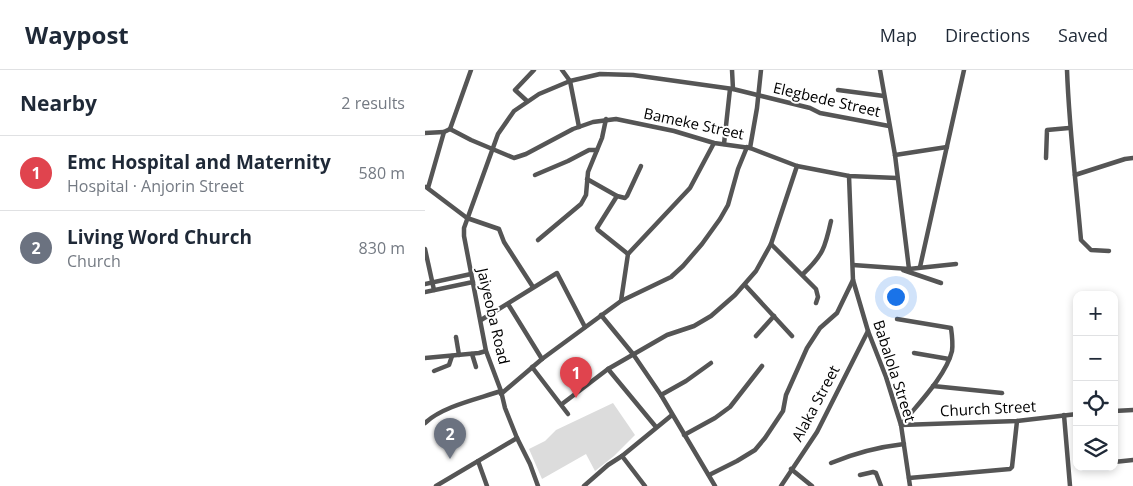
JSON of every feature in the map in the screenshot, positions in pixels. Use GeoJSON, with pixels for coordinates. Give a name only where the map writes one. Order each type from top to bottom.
{"type":"FeatureCollection","features":[{"type":"Feature","properties":{"kind":"street"},"geometry":{"type":"LineString","coordinates":[[471,70],[449,128],[444,132],[426,187],[467,218],[499,229],[504,242],[533,287]]}},
{"type":"Feature","properties":{"kind":"street"},"geometry":{"type":"LineString","coordinates":[[527,101],[515,90],[532,70]]}},
{"type":"Feature","properties":{"kind":"street"},"geometry":{"type":"LineString","coordinates":[[562,70],[570,81],[579,127]]}},
{"type":"Feature","properties":{"kind":"street"},"geometry":{"type":"LineString","coordinates":[[724,144],[732,70]]}},
{"type":"Feature","properties":{"kind":"street"},"geometry":{"type":"LineString","coordinates":[[425,423],[431,417],[447,409],[501,392],[542,359],[621,301],[671,277],[702,244],[728,205],[738,169],[748,148],[759,97],[761,70]]}},
{"type":"Feature","properties":{"kind":"street"},"geometry":{"type":"LineString","coordinates":[[880,70],[895,155],[909,269]]}},
{"type":"Feature","properties":{"kind":"street"},"geometry":{"type":"LineString","coordinates":[[920,267],[964,70]]}},
{"type":"Feature","properties":{"kind":"street"},"geometry":{"type":"LineString","coordinates":[[1067,70],[1069,128],[1081,240],[1091,250],[1109,251]]}},
{"type":"Feature","properties":{"kind":"street","name":"Elegbede Street"},"geometry":{"type":"LineString","coordinates":[[492,148],[498,134],[514,110],[527,101],[570,81],[601,74],[633,76],[731,89],[810,108],[820,113],[889,126]]}},
{"type":"Feature","properties":{"kind":"street"},"geometry":{"type":"LineString","coordinates":[[838,90],[884,96]]}},
{"type":"Feature","properties":{"kind":"street"},"geometry":{"type":"LineString","coordinates":[[539,240],[581,204],[586,195],[588,172],[602,138],[607,119]]}},
{"type":"Feature","properties":{"kind":"street","name":"Bameke Street"},"geometry":{"type":"LineString","coordinates":[[449,128],[511,158],[520,157],[546,142],[579,127],[593,122],[616,119],[665,129],[714,143],[748,148],[797,166],[849,176],[897,178]]}},
{"type":"Feature","properties":{"kind":"street"},"geometry":{"type":"LineString","coordinates":[[1046,158],[1047,130],[1069,128]]}},
{"type":"Feature","properties":{"kind":"street"},"geometry":{"type":"LineString","coordinates":[[425,133],[444,132]]}},
{"type":"Feature","properties":{"kind":"street"},"geometry":{"type":"LineString","coordinates":[[621,301],[628,254],[690,188],[714,143]]}},
{"type":"Feature","properties":{"kind":"street"},"geometry":{"type":"LineString","coordinates":[[895,155],[947,147]]}},
{"type":"Feature","properties":{"kind":"street","name":"Jaiyeoba Road"},"geometry":{"type":"LineString","coordinates":[[492,148],[467,218],[464,236],[486,351],[505,408],[538,486]]}},
{"type":"Feature","properties":{"kind":"street"},"geometry":{"type":"LineString","coordinates":[[535,175],[589,150],[597,150]]}},
{"type":"Feature","properties":{"kind":"street"},"geometry":{"type":"LineString","coordinates":[[1075,174],[1133,158]]}},
{"type":"Feature","properties":{"kind":"street"},"geometry":{"type":"LineString","coordinates":[[587,179],[617,196],[625,198],[641,166]]}},
{"type":"Feature","properties":{"kind":"street"},"geometry":{"type":"LineString","coordinates":[[562,404],[608,369],[633,354],[667,335],[690,328],[711,316],[745,285],[765,258],[797,166]]}},
{"type":"Feature","properties":{"kind":"street","name":"Babalola Street"},"geometry":{"type":"LineString","coordinates":[[849,176],[853,280],[868,331],[886,377],[901,425],[910,486]]}},
{"type":"Feature","properties":{"kind":"street"},"geometry":{"type":"LineString","coordinates":[[617,196],[597,228],[628,254]]}},
{"type":"Feature","properties":{"kind":"street"},"geometry":{"type":"LineString","coordinates":[[803,274],[815,262],[825,247],[831,221]]}},
{"type":"Feature","properties":{"kind":"street"},"geometry":{"type":"LineString","coordinates":[[771,244],[803,274],[818,292],[816,303]]}},
{"type":"Feature","properties":{"kind":"street"},"geometry":{"type":"LineString","coordinates":[[425,253],[434,290]]}},
{"type":"Feature","properties":{"kind":"street"},"geometry":{"type":"LineString","coordinates":[[853,264],[909,269],[956,264]]}},
{"type":"Feature","properties":{"kind":"street"},"geometry":{"type":"LineString","coordinates":[[899,269],[941,283]]}},
{"type":"Feature","properties":{"kind":"street"},"geometry":{"type":"LineString","coordinates":[[481,320],[557,273],[585,327]]}},
{"type":"Feature","properties":{"kind":"street"},"geometry":{"type":"LineString","coordinates":[[425,284],[471,274]]}},
{"type":"Feature","properties":{"kind":"street"},"geometry":{"type":"LineString","coordinates":[[709,474],[755,450],[765,438],[783,411],[785,395],[807,348],[820,328],[837,313],[853,280]]}},
{"type":"Feature","properties":{"kind":"street"},"geometry":{"type":"LineString","coordinates":[[425,292],[473,282]]}},
{"type":"Feature","properties":{"kind":"street"},"geometry":{"type":"LineString","coordinates":[[745,285],[792,336]]}},
{"type":"Feature","properties":{"kind":"street"},"geometry":{"type":"LineString","coordinates":[[508,304],[542,359]]}},
{"type":"Feature","properties":{"kind":"street"},"geometry":{"type":"LineString","coordinates":[[601,315],[633,354],[661,395],[715,486]]}},
{"type":"Feature","properties":{"kind":"street"},"geometry":{"type":"LineString","coordinates":[[756,336],[774,316]]}},
{"type":"Feature","properties":{"kind":"street"},"geometry":{"type":"LineString","coordinates":[[897,319],[951,328],[953,349],[933,386],[901,425]]}},
{"type":"Feature","properties":{"kind":"street","name":"Alaka Street"},"geometry":{"type":"LineString","coordinates":[[781,486],[817,432],[868,331]]}},
{"type":"Feature","properties":{"kind":"street"},"geometry":{"type":"LineString","coordinates":[[456,337],[459,355]]}},
{"type":"Feature","properties":{"kind":"street"},"geometry":{"type":"LineString","coordinates":[[425,358],[486,351]]}},
{"type":"Feature","properties":{"kind":"street"},"geometry":{"type":"LineString","coordinates":[[913,353],[949,359]]}},
{"type":"Feature","properties":{"kind":"street"},"geometry":{"type":"LineString","coordinates":[[472,354],[476,367]]}},
{"type":"Feature","properties":{"kind":"street"},"geometry":{"type":"LineString","coordinates":[[434,372],[449,365],[452,356]]}},
{"type":"Feature","properties":{"kind":"street"},"geometry":{"type":"LineString","coordinates":[[661,395],[711,362]]}},
{"type":"Feature","properties":{"kind":"street"},"geometry":{"type":"LineString","coordinates":[[684,434],[715,418],[730,406],[762,366]]}},
{"type":"Feature","properties":{"kind":"street"},"geometry":{"type":"LineString","coordinates":[[532,367],[569,414]]}},
{"type":"Feature","properties":{"kind":"street"},"geometry":{"type":"LineString","coordinates":[[608,369],[656,427]]}},
{"type":"Feature","properties":{"kind":"street"},"geometry":{"type":"LineString","coordinates":[[933,386],[1002,393]]}},
{"type":"Feature","properties":{"kind":"street"},"geometry":{"type":"LineString","coordinates":[[1118,411],[1133,410]]}},
{"type":"Feature","properties":{"kind":"street"},"geometry":{"type":"LineString","coordinates":[[1064,414],[1070,486]]}},
{"type":"Feature","properties":{"kind":"street","name":"Church Street"},"geometry":{"type":"LineString","coordinates":[[901,425],[1017,421],[1073,414]]}},
{"type":"Feature","properties":{"kind":"street"},"geometry":{"type":"LineString","coordinates":[[587,485],[608,465],[623,456],[672,415]]}},
{"type":"Feature","properties":{"kind":"street"},"geometry":{"type":"LineString","coordinates":[[909,478],[1010,469],[1012,466],[1017,421]]}},
{"type":"Feature","properties":{"kind":"street"},"geometry":{"type":"LineString","coordinates":[[436,486],[517,438]]}},
{"type":"Feature","properties":{"kind":"street"},"geometry":{"type":"LineString","coordinates":[[831,463],[864,450],[904,444]]}},
{"type":"Feature","properties":{"kind":"street"},"geometry":{"type":"LineString","coordinates":[[623,456],[645,486]]}},
{"type":"Feature","properties":{"kind":"street"},"geometry":{"type":"LineString","coordinates":[[1118,462],[1133,460]]}},
{"type":"Feature","properties":{"kind":"street"},"geometry":{"type":"LineString","coordinates":[[478,461],[487,486]]}},
{"type":"Feature","properties":{"kind":"street"},"geometry":{"type":"LineString","coordinates":[[1069,466],[1073,466]]}},
{"type":"Feature","properties":{"kind":"street"},"geometry":{"type":"LineString","coordinates":[[791,469],[812,486]]}},
{"type":"Feature","properties":{"kind":"street"},"geometry":{"type":"LineString","coordinates":[[860,475],[876,473],[881,486]]}},
{"type":"Feature","properties":{"kind":"shaded area"},"geometry":{"type":"Polygon","coordinates":[[[613,403],[635,435],[614,456],[595,471],[586,454],[542,479],[529,449],[545,441],[556,430],[613,403]]]}},
{"type":"Feature","properties":{"kind":"place","name":"Emc Hospital and Maternity"},"geometry":{"type":"Point","coordinates":[576,398]}},
{"type":"Feature","properties":{"kind":"place","name":"Living Word Church"},"geometry":{"type":"Point","coordinates":[450,459]}}]}
